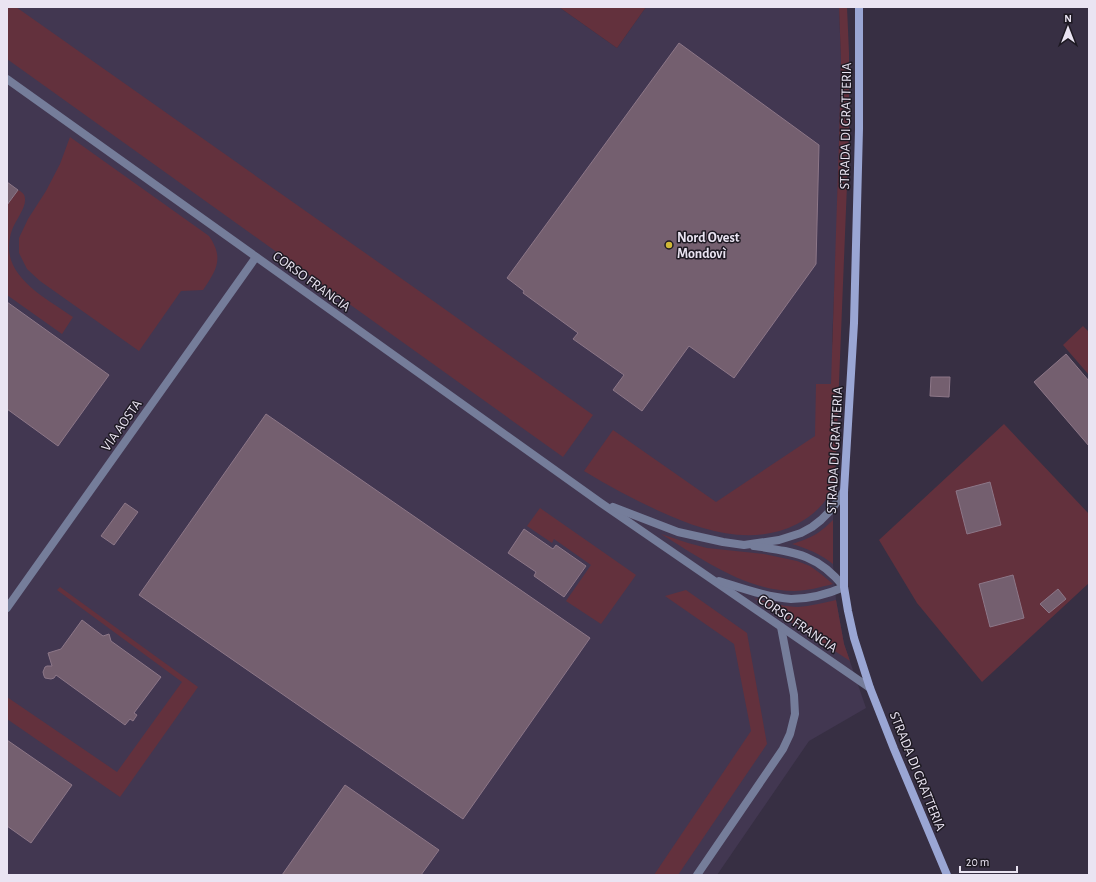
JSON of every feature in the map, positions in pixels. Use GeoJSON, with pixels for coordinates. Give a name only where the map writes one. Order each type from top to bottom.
{"type":"FeatureCollection","features":[{"type":"Feature","properties":{"kind":"main road","name":"STRADA DI GRATTERIA"},"geometry":{"type":"LineString","coordinates":[[859,7],[857,215],[854,323],[844,491],[844,587],[854,638],[870,688],[947,875]]}},
{"type":"Feature","properties":{"kind":"street","name":"CORSO FRANCIA"},"geometry":{"type":"LineString","coordinates":[[7,79],[601,503],[870,688]]}},
{"type":"Feature","properties":{"kind":"street","name":"VIA AOSTA"},"geometry":{"type":"LineString","coordinates":[[7,608],[256,257]]}},
{"type":"Feature","properties":{"kind":"street","name":"CORSO FRANCIA"},"geometry":{"type":"LineString","coordinates":[[744,545],[779,540],[801,533],[821,520],[832,509],[844,491]]}},
{"type":"Feature","properties":{"kind":"street","name":"CORSO FRANCIA"},"geometry":{"type":"LineString","coordinates":[[601,503],[678,532],[723,542],[788,551],[805,556],[816,561],[836,576],[844,587],[821,595],[792,599],[772,596],[711,578]]}},
{"type":"Feature","properties":{"kind":"street"},"geometry":{"type":"LineString","coordinates":[[697,875],[783,749],[790,734],[795,714],[794,695],[781,627]]}},
{"type":"Feature","properties":{"kind":"shaded area"},"geometry":{"type":"Polygon","coordinates":[[[7,7],[559,7],[617,48],[646,7],[839,7],[841,60],[837,229],[832,341],[838,385],[833,520],[833,564],[836,600],[844,644],[866,708],[809,741],[717,875],[7,875],[7,7]]]}},
{"type":"Feature","properties":{"kind":"shaded area"},"geometry":{"type":"Polygon","coordinates":[[[7,7],[16,7],[593,415],[563,457],[7,59],[7,7]]]}},
{"type":"Feature","properties":{"kind":"shaded area"},"geometry":{"type":"Polygon","coordinates":[[[559,7],[646,7],[617,48],[559,7]]]}},
{"type":"Feature","properties":{"kind":"shaded area"},"geometry":{"type":"Polygon","coordinates":[[[839,7],[847,7],[849,53],[849,135],[835,482],[829,495],[820,507],[810,516],[797,524],[780,531],[762,534],[727,534],[693,525],[659,511],[602,482],[584,471],[613,430],[716,502],[815,436],[816,384],[831,384],[841,60],[839,7]]]}},
{"type":"Feature","properties":{"kind":"shaded area"},"geometry":{"type":"Polygon","coordinates":[[[70,137],[209,236],[214,244],[217,263],[212,276],[203,290],[181,291],[139,351],[40,281],[27,269],[19,253],[19,238],[28,219],[46,191],[60,164],[70,137]]]}},
{"type":"Feature","properties":{"kind":"shaded area"},"geometry":{"type":"Polygon","coordinates":[[[18,190],[24,194],[25,203],[13,226],[9,241],[11,259],[23,280],[43,297],[73,317],[62,334],[7,295],[7,205],[18,190]]]}},
{"type":"Feature","properties":{"kind":"shaded area"},"geometry":{"type":"Polygon","coordinates":[[[1083,326],[1089,332],[1089,375],[1063,345],[1083,326]]]}},
{"type":"Feature","properties":{"kind":"shaded area"},"geometry":{"type":"Polygon","coordinates":[[[1004,424],[1089,514],[1089,583],[982,682],[917,603],[879,540],[1004,424]]]}},
{"type":"Feature","properties":{"kind":"shaded area"},"geometry":{"type":"Polygon","coordinates":[[[540,508],[636,575],[601,624],[566,601],[591,565],[554,539],[552,543],[527,526],[540,508]]]}},
{"type":"Feature","properties":{"kind":"shaded area"},"geometry":{"type":"Polygon","coordinates":[[[833,520],[833,564],[813,552],[792,544],[814,535],[833,520]]]}},
{"type":"Feature","properties":{"kind":"shaded area"},"geometry":{"type":"Polygon","coordinates":[[[661,534],[707,548],[764,554],[797,561],[810,566],[833,584],[809,590],[794,591],[776,590],[758,585],[724,572],[661,534]]]}},
{"type":"Feature","properties":{"kind":"shaded area"},"geometry":{"type":"Polygon","coordinates":[[[60,587],[198,687],[120,797],[7,719],[7,697],[117,772],[182,682],[57,590],[60,587]]]}},
{"type":"Feature","properties":{"kind":"shaded area"},"geometry":{"type":"Polygon","coordinates":[[[686,590],[747,633],[767,744],[678,875],[654,875],[751,731],[734,644],[665,596],[686,590]]]}},
{"type":"Feature","properties":{"kind":"shaded area"},"geometry":{"type":"Polygon","coordinates":[[[754,598],[792,607],[836,600],[844,644],[850,661],[754,598]]]}},
{"type":"Feature","properties":{"kind":"building"},"geometry":{"type":"Polygon","coordinates":[[[679,43],[819,145],[816,264],[734,378],[689,346],[642,411],[613,390],[624,375],[573,339],[578,333],[523,293],[524,291],[507,278],[679,43]]]}},
{"type":"Feature","properties":{"kind":"building"},"geometry":{"type":"Polygon","coordinates":[[[7,182],[18,190],[7,205],[7,182]]]}},
{"type":"Feature","properties":{"kind":"building"},"geometry":{"type":"Polygon","coordinates":[[[7,302],[109,375],[58,446],[7,409],[7,302]]]}},
{"type":"Feature","properties":{"kind":"building"},"geometry":{"type":"Polygon","coordinates":[[[1066,354],[1089,381],[1089,446],[1034,382],[1066,354]]]}},
{"type":"Feature","properties":{"kind":"building"},"geometry":{"type":"Polygon","coordinates":[[[931,377],[950,377],[949,397],[930,396],[931,377]]]}},
{"type":"Feature","properties":{"kind":"building"},"geometry":{"type":"Polygon","coordinates":[[[266,414],[590,638],[463,819],[139,595],[266,414]]]}},
{"type":"Feature","properties":{"kind":"building"},"geometry":{"type":"Polygon","coordinates":[[[990,482],[1001,525],[967,534],[956,491],[990,482]]]}},
{"type":"Feature","properties":{"kind":"building"},"geometry":{"type":"Polygon","coordinates":[[[125,503],[138,512],[114,545],[101,536],[125,503]]]}},
{"type":"Feature","properties":{"kind":"building"},"geometry":{"type":"Polygon","coordinates":[[[524,529],[553,549],[556,545],[586,566],[564,597],[534,576],[536,572],[508,553],[524,529]]]}},
{"type":"Feature","properties":{"kind":"building"},"geometry":{"type":"Polygon","coordinates":[[[1013,575],[1024,618],[990,627],[979,584],[1013,575]]]}},
{"type":"Feature","properties":{"kind":"building"},"geometry":{"type":"Polygon","coordinates":[[[1058,589],[1066,599],[1049,613],[1040,604],[1058,589]]]}},
{"type":"Feature","properties":{"kind":"building"},"geometry":{"type":"Polygon","coordinates":[[[82,620],[103,636],[109,634],[111,641],[161,677],[134,713],[137,715],[133,721],[130,719],[125,725],[56,675],[51,679],[45,678],[44,676],[43,672],[45,667],[52,666],[48,653],[61,649],[82,620]]]}},
{"type":"Feature","properties":{"kind":"building"},"geometry":{"type":"Polygon","coordinates":[[[7,740],[72,785],[31,843],[7,826],[7,740]]]}},
{"type":"Feature","properties":{"kind":"building"},"geometry":{"type":"Polygon","coordinates":[[[345,785],[439,850],[421,875],[282,875],[345,785]]]}},
{"type":"Feature","properties":{"kind":"place","name":"Nord Ovest Mondovì"},"geometry":{"type":"Point","coordinates":[669,245]}}]}
